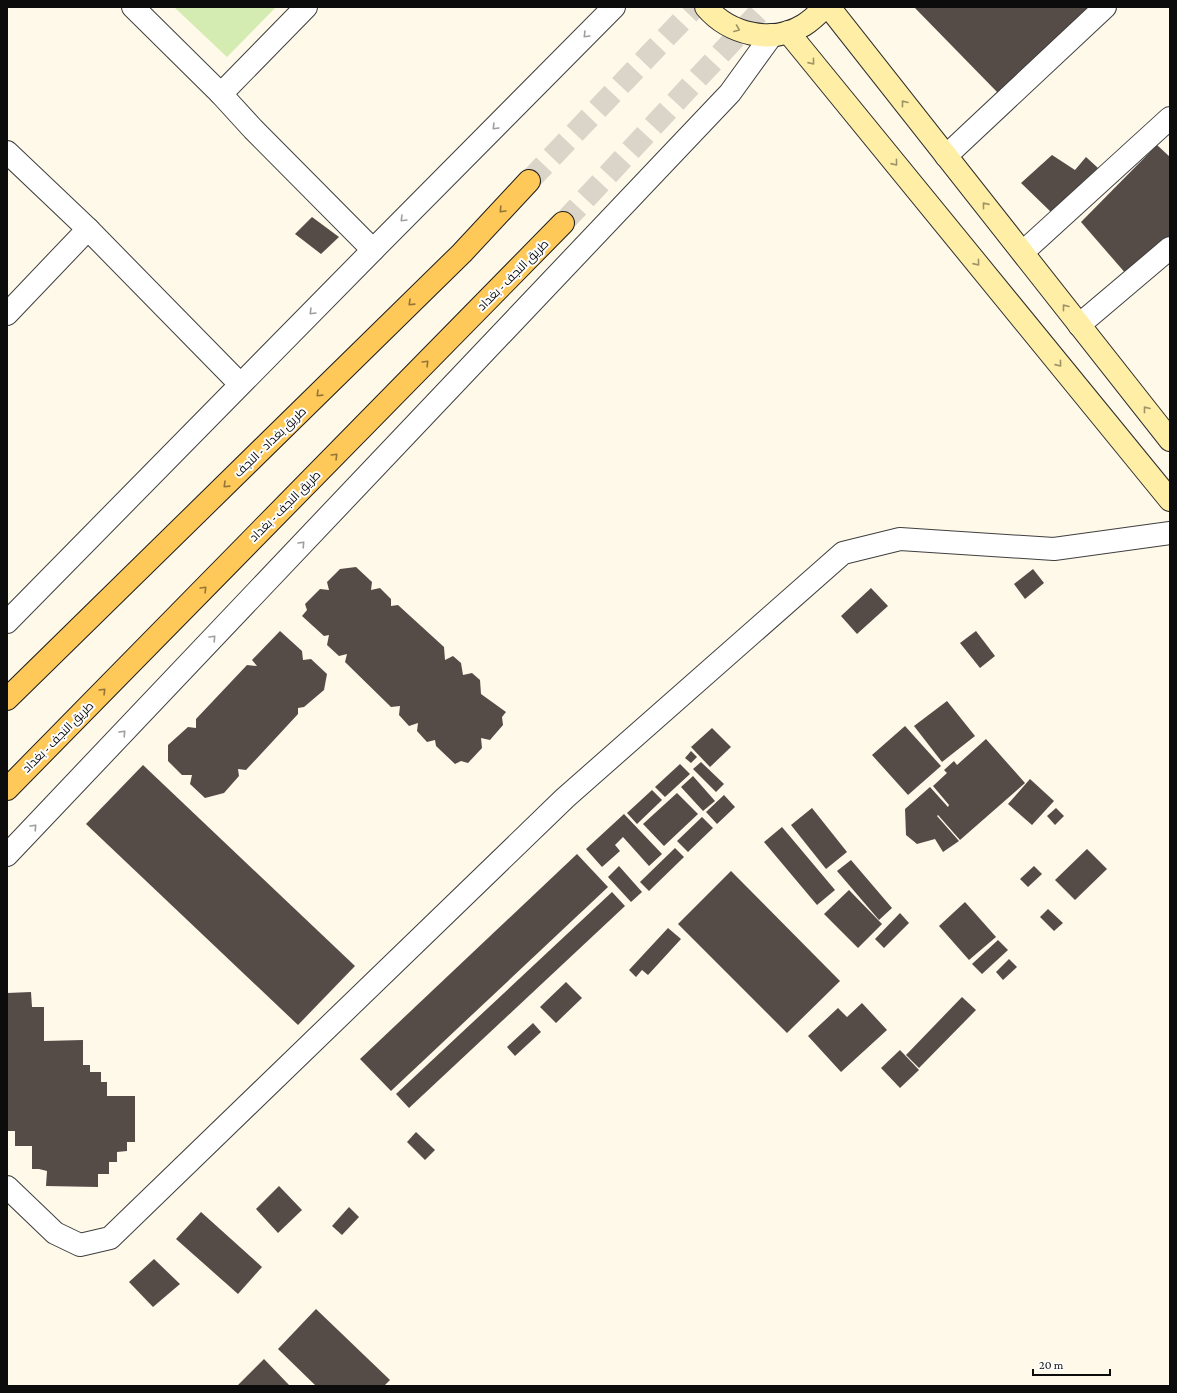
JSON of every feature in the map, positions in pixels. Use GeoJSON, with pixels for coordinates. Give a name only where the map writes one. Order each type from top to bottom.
{"type":"FeatureCollection","features":[{"type":"Feature","properties":{"kind":"main road"},"geometry":{"type":"LineString","coordinates":[[706,7],[712,15],[725,24],[740,31],[756,35],[780,34],[803,26],[816,17],[825,7]]}},
{"type":"Feature","properties":{"kind":"main road"},"geometry":{"type":"LineString","coordinates":[[829,7],[1170,440]]}},
{"type":"Feature","properties":{"kind":"main road"},"geometry":{"type":"LineString","coordinates":[[780,34],[1170,500]]}},
{"type":"Feature","properties":{"kind":"main road","name":"طريق بغداد - النجف"},"geometry":{"type":"LineString","coordinates":[[9,694],[462,253],[529,181]]}},
{"type":"Feature","properties":{"kind":"main road","name":"طريق النجف - بغداد"},"geometry":{"type":"LineString","coordinates":[[7,789],[563,223]]}},
{"type":"Feature","properties":{"kind":"street"},"geometry":{"type":"LineString","coordinates":[[133,7],[221,94],[253,129],[373,250]]}},
{"type":"Feature","properties":{"kind":"street"},"geometry":{"type":"LineString","coordinates":[[221,94],[306,7]]}},
{"type":"Feature","properties":{"kind":"street"},"geometry":{"type":"LineString","coordinates":[[7,622],[240,384],[614,7]]}},
{"type":"Feature","properties":{"kind":"street"},"geometry":{"type":"LineString","coordinates":[[946,156],[1105,7]]}},
{"type":"Feature","properties":{"kind":"street"},"geometry":{"type":"LineString","coordinates":[[7,855],[730,93],[780,34]]}},
{"type":"Feature","properties":{"kind":"street"},"geometry":{"type":"LineString","coordinates":[[1023,252],[1170,118]]}},
{"type":"Feature","properties":{"kind":"street"},"geometry":{"type":"LineString","coordinates":[[7,152],[88,229],[240,384]]}},
{"type":"Feature","properties":{"kind":"street"},"geometry":{"type":"LineString","coordinates":[[7,314],[88,229]]}},
{"type":"Feature","properties":{"kind":"street"},"geometry":{"type":"LineString","coordinates":[[1079,325],[1170,248]]}},
{"type":"Feature","properties":{"kind":"street"},"geometry":{"type":"LineString","coordinates":[[7,1187],[54,1233],[80,1246],[110,1238],[564,798],[843,553],[900,539],[1054,549],[1170,534]]}},
{"type":"Feature","properties":{"kind":"green space"},"geometry":{"type":"Polygon","coordinates":[[[174,7],[276,7],[227,57],[174,7]]]}},
{"type":"Feature","properties":{"kind":"building"},"geometry":{"type":"Polygon","coordinates":[[[914,7],[1092,7],[1000,95],[914,7]]]}},
{"type":"Feature","properties":{"kind":"building"},"geometry":{"type":"Polygon","coordinates":[[[1157,145],[1170,157],[1170,240],[1127,275],[1081,222],[1157,145]]]}},
{"type":"Feature","properties":{"kind":"building"},"geometry":{"type":"Polygon","coordinates":[[[1052,155],[1075,170],[1086,157],[1098,168],[1051,212],[1021,183],[1052,155]]]}},
{"type":"Feature","properties":{"kind":"building"},"geometry":{"type":"Polygon","coordinates":[[[312,217],[339,237],[321,254],[295,234],[312,217]]]}},
{"type":"Feature","properties":{"kind":"building"},"geometry":{"type":"Polygon","coordinates":[[[356,567],[372,582],[371,590],[380,588],[391,599],[391,606],[398,605],[444,647],[445,660],[453,656],[461,663],[463,675],[472,673],[480,680],[481,694],[506,712],[502,717],[503,725],[490,740],[481,738],[482,748],[468,763],[461,761],[455,764],[436,746],[435,740],[427,742],[417,731],[418,723],[409,726],[399,715],[400,706],[391,707],[345,662],[347,654],[339,656],[327,645],[329,635],[324,636],[302,616],[307,610],[305,604],[320,589],[329,590],[327,582],[340,569],[356,567]]]}},
{"type":"Feature","properties":{"kind":"building"},"geometry":{"type":"Polygon","coordinates":[[[1033,569],[1044,583],[1025,599],[1014,584],[1033,569]]]}},
{"type":"Feature","properties":{"kind":"building"},"geometry":{"type":"Polygon","coordinates":[[[871,588],[888,606],[857,634],[841,616],[871,588]]]}},
{"type":"Feature","properties":{"kind":"building"},"geometry":{"type":"Polygon","coordinates":[[[280,631],[302,651],[303,660],[311,659],[327,674],[324,690],[304,707],[298,708],[298,714],[246,770],[238,769],[239,776],[224,793],[205,798],[190,784],[192,775],[182,775],[168,761],[168,745],[188,727],[196,728],[196,719],[247,665],[257,666],[252,660],[280,631]]]}},
{"type":"Feature","properties":{"kind":"building"},"geometry":{"type":"Polygon","coordinates":[[[976,631],[995,656],[980,668],[960,643],[976,631]]]}},
{"type":"Feature","properties":{"kind":"building"},"geometry":{"type":"Polygon","coordinates":[[[947,701],[975,736],[942,762],[914,726],[947,701]]]}},
{"type":"Feature","properties":{"kind":"building"},"geometry":{"type":"Polygon","coordinates":[[[905,726],[941,766],[908,795],[872,755],[905,726]]]}},
{"type":"Feature","properties":{"kind":"building"},"geometry":{"type":"Polygon","coordinates":[[[712,728],[731,747],[710,767],[691,747],[712,728]]]}},
{"type":"Feature","properties":{"kind":"building"},"geometry":{"type":"Polygon","coordinates":[[[986,739],[1025,783],[960,840],[938,815],[937,816],[959,841],[943,852],[935,839],[917,844],[906,835],[905,809],[930,787],[948,807],[949,805],[933,786],[947,773],[944,770],[954,761],[957,765],[986,739]]]}},
{"type":"Feature","properties":{"kind":"building"},"geometry":{"type":"Polygon","coordinates":[[[691,751],[697,757],[691,763],[685,758],[691,751]]]}},
{"type":"Feature","properties":{"kind":"building"},"geometry":{"type":"Polygon","coordinates":[[[701,762],[724,784],[716,792],[693,769],[701,762]]]}},
{"type":"Feature","properties":{"kind":"building"},"geometry":{"type":"Polygon","coordinates":[[[680,764],[690,774],[665,797],[655,787],[680,764]]]}},
{"type":"Feature","properties":{"kind":"building"},"geometry":{"type":"Polygon","coordinates":[[[143,765],[355,966],[298,1025],[86,824],[143,765]]]}},
{"type":"Feature","properties":{"kind":"building"},"geometry":{"type":"Polygon","coordinates":[[[693,776],[715,801],[703,811],[681,787],[693,776]]]}},
{"type":"Feature","properties":{"kind":"building"},"geometry":{"type":"Polygon","coordinates":[[[1030,779],[1054,801],[1032,825],[1008,804],[1030,779]]]}},
{"type":"Feature","properties":{"kind":"building"},"geometry":{"type":"Polygon","coordinates":[[[652,790],[662,800],[637,824],[627,813],[652,790]]]}},
{"type":"Feature","properties":{"kind":"building"},"geometry":{"type":"Polygon","coordinates":[[[677,793],[698,814],[664,846],[643,824],[677,793]]]}},
{"type":"Feature","properties":{"kind":"building"},"geometry":{"type":"Polygon","coordinates":[[[724,795],[735,807],[717,824],[706,812],[724,795]]]}},
{"type":"Feature","properties":{"kind":"building"},"geometry":{"type":"Polygon","coordinates":[[[812,808],[847,852],[826,869],[791,825],[812,808]]]}},
{"type":"Feature","properties":{"kind":"building"},"geometry":{"type":"Polygon","coordinates":[[[1056,808],[1064,816],[1055,825],[1047,816],[1056,808]]]}},
{"type":"Feature","properties":{"kind":"building"},"geometry":{"type":"Polygon","coordinates":[[[624,814],[662,854],[649,866],[623,837],[615,845],[620,851],[602,867],[586,849],[624,814]]]}},
{"type":"Feature","properties":{"kind":"building"},"geometry":{"type":"Polygon","coordinates":[[[702,817],[713,828],[688,852],[677,841],[702,817]]]}},
{"type":"Feature","properties":{"kind":"building"},"geometry":{"type":"Polygon","coordinates":[[[782,827],[835,890],[817,905],[764,842],[782,827]]]}},
{"type":"Feature","properties":{"kind":"building"},"geometry":{"type":"Polygon","coordinates":[[[675,848],[684,857],[649,891],[640,882],[675,848]]]}},
{"type":"Feature","properties":{"kind":"building"},"geometry":{"type":"Polygon","coordinates":[[[1087,849],[1107,869],[1075,900],[1055,880],[1087,849]]]}},
{"type":"Feature","properties":{"kind":"building"},"geometry":{"type":"Polygon","coordinates":[[[577,854],[608,887],[391,1091],[360,1059],[577,854]]]}},
{"type":"Feature","properties":{"kind":"building"},"geometry":{"type":"Polygon","coordinates":[[[851,860],[892,908],[879,920],[837,871],[851,860]]]}},
{"type":"Feature","properties":{"kind":"building"},"geometry":{"type":"Polygon","coordinates":[[[619,866],[642,892],[631,902],[608,877],[619,866]]]}},
{"type":"Feature","properties":{"kind":"building"},"geometry":{"type":"Polygon","coordinates":[[[1034,866],[1042,874],[1028,887],[1020,879],[1034,866]]]}},
{"type":"Feature","properties":{"kind":"building"},"geometry":{"type":"Polygon","coordinates":[[[731,871],[840,981],[787,1033],[678,924],[731,871]]]}},
{"type":"Feature","properties":{"kind":"building"},"geometry":{"type":"Polygon","coordinates":[[[849,890],[882,924],[858,948],[824,914],[849,890]]]}},
{"type":"Feature","properties":{"kind":"building"},"geometry":{"type":"Polygon","coordinates":[[[612,892],[625,906],[409,1108],[396,1094],[612,892]]]}},
{"type":"Feature","properties":{"kind":"building"},"geometry":{"type":"Polygon","coordinates":[[[965,902],[996,937],[969,960],[939,926],[965,902]]]}},
{"type":"Feature","properties":{"kind":"building"},"geometry":{"type":"Polygon","coordinates":[[[1048,909],[1063,923],[1054,931],[1040,917],[1048,909]]]}},
{"type":"Feature","properties":{"kind":"building"},"geometry":{"type":"Polygon","coordinates":[[[900,913],[909,923],[884,948],[875,939],[900,913]]]}},
{"type":"Feature","properties":{"kind":"building"},"geometry":{"type":"Polygon","coordinates":[[[668,928],[681,939],[648,975],[642,970],[636,977],[629,970],[668,928]]]}},
{"type":"Feature","properties":{"kind":"building"},"geometry":{"type":"Polygon","coordinates":[[[998,940],[1008,950],[982,974],[972,964],[998,940]]]}},
{"type":"Feature","properties":{"kind":"building"},"geometry":{"type":"Polygon","coordinates":[[[1009,959],[1017,967],[1003,980],[996,972],[1009,959]]]}},
{"type":"Feature","properties":{"kind":"building"},"geometry":{"type":"Polygon","coordinates":[[[566,982],[582,998],[556,1023],[540,1007],[566,982]]]}},
{"type":"Feature","properties":{"kind":"building"},"geometry":{"type":"Polygon","coordinates":[[[31,992],[32,1007],[44,1007],[44,1041],[83,1040],[83,1065],[90,1065],[90,1072],[101,1072],[101,1082],[107,1082],[107,1096],[135,1096],[135,1142],[127,1142],[127,1151],[117,1152],[117,1162],[109,1162],[109,1174],[98,1174],[98,1187],[46,1186],[47,1171],[32,1169],[32,1146],[15,1146],[15,1131],[7,1131],[7,993],[31,992]]]}},
{"type":"Feature","properties":{"kind":"building"},"geometry":{"type":"Polygon","coordinates":[[[962,997],[976,1010],[919,1068],[906,1055],[962,997]]]}},
{"type":"Feature","properties":{"kind":"building"},"geometry":{"type":"Polygon","coordinates":[[[862,1003],[887,1030],[841,1072],[808,1036],[838,1008],[847,1017],[862,1003]]]}},
{"type":"Feature","properties":{"kind":"building"},"geometry":{"type":"Polygon","coordinates":[[[533,1023],[541,1032],[515,1056],[507,1047],[533,1023]]]}},
{"type":"Feature","properties":{"kind":"building"},"geometry":{"type":"Polygon","coordinates":[[[900,1050],[919,1070],[900,1088],[881,1068],[900,1050]]]}},
{"type":"Feature","properties":{"kind":"building"},"geometry":{"type":"Polygon","coordinates":[[[416,1132],[435,1150],[425,1160],[407,1142],[416,1132]]]}},
{"type":"Feature","properties":{"kind":"building"},"geometry":{"type":"Polygon","coordinates":[[[279,1186],[302,1210],[278,1233],[256,1209],[279,1186]]]}},
{"type":"Feature","properties":{"kind":"building"},"geometry":{"type":"Polygon","coordinates":[[[349,1207],[359,1217],[342,1235],[332,1226],[349,1207]]]}},
{"type":"Feature","properties":{"kind":"building"},"geometry":{"type":"Polygon","coordinates":[[[201,1212],[262,1267],[238,1294],[176,1239],[201,1212]]]}},
{"type":"Feature","properties":{"kind":"building"},"geometry":{"type":"Polygon","coordinates":[[[154,1259],[180,1284],[153,1307],[129,1282],[154,1259]]]}},
{"type":"Feature","properties":{"kind":"building"},"geometry":{"type":"Polygon","coordinates":[[[316,1309],[390,1380],[384,1386],[316,1386],[278,1349],[316,1309]]]}},
{"type":"Feature","properties":{"kind":"building"},"geometry":{"type":"Polygon","coordinates":[[[264,1359],[290,1386],[237,1386],[264,1359]]]}},
{"type":"Feature","properties":{"kind":"tunnel"},"geometry":{"type":"LineString","coordinates":[[529,181],[695,7]]}},
{"type":"Feature","properties":{"kind":"tunnel"},"geometry":{"type":"LineString","coordinates":[[563,223],[764,7]]}}]}
